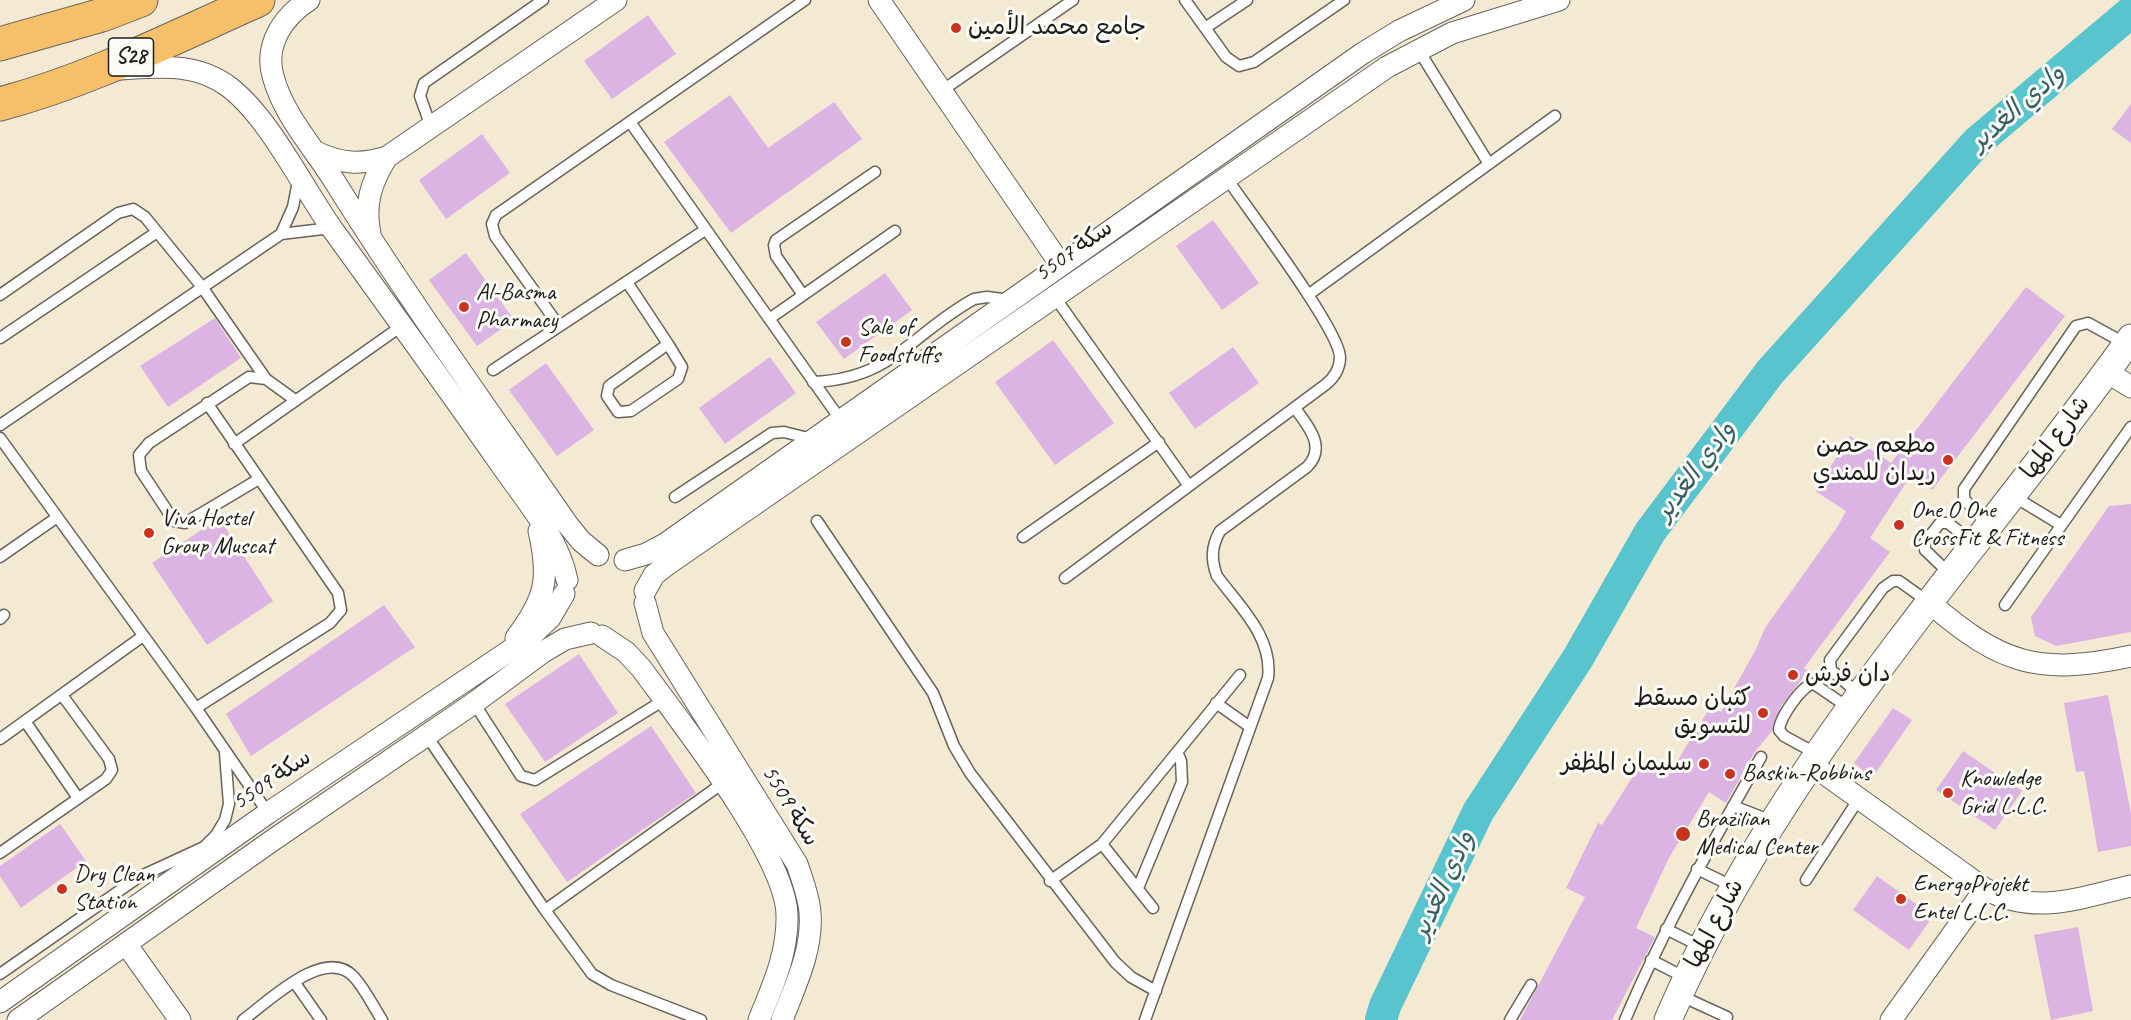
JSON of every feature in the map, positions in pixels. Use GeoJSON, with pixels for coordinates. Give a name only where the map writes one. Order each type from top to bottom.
{"type":"FeatureCollection","features":[{"type":"Feature","properties":{"kind":"main road","name":"S28"},"geometry":{"type":"LineString","coordinates":[[0,44],[102,15],[141,0]]}},
{"type":"Feature","properties":{"kind":"main road","name":"S28"},"geometry":{"type":"LineString","coordinates":[[0,104],[45,92],[104,69],[258,0]]}},
{"type":"Feature","properties":{"kind":"main road"},"geometry":{"type":"LineString","coordinates":[[0,60],[27,51],[102,15]]}},
{"type":"Feature","properties":{"kind":"street"},"geometry":{"type":"LineString","coordinates":[[309,0],[284,22],[275,39],[270,58],[278,92],[372,240],[568,525],[581,542],[598,555]]}},
{"type":"Feature","properties":{"kind":"street"},"geometry":{"type":"LineString","coordinates":[[316,152],[333,160],[351,164],[370,163],[387,157],[616,0]]}},
{"type":"Feature","properties":{"kind":"street"},"geometry":{"type":"LineString","coordinates":[[879,0],[940,92],[1061,265]]}},
{"type":"Feature","properties":{"kind":"street","name":"سكة 5507"},"geometry":{"type":"LineString","coordinates":[[625,560],[646,554],[665,544],[1363,53],[1399,31],[1464,0]]}},
{"type":"Feature","properties":{"kind":"street"},"geometry":{"type":"LineString","coordinates":[[1476,0],[1484,23]]}},
{"type":"Feature","properties":{"kind":"street","name":"سكة 5507"},"geometry":{"type":"LineString","coordinates":[[645,597],[654,575],[668,564],[1387,67],[1452,33],[1484,23],[1505,8],[1559,0]]}},
{"type":"Feature","properties":{"kind":"street"},"geometry":{"type":"LineString","coordinates":[[104,69],[182,67],[202,72],[220,81],[246,102],[331,228],[404,325],[536,516],[561,556],[565,587],[571,618],[580,627],[597,634],[630,627],[645,597],[635,568],[625,560],[612,555],[598,555],[585,560],[574,568],[565,587]]}},
{"type":"Feature","properties":{"kind":"street"},"geometry":{"type":"LineString","coordinates":[[372,240],[367,218],[368,197],[375,176],[387,157]]}},
{"type":"Feature","properties":{"kind":"street","name":"شارع المها"},"geometry":{"type":"LineString","coordinates":[[1668,1020],[1702,947],[1772,821],[1814,759],[1854,701],[2013,496],[2129,341]]}},
{"type":"Feature","properties":{"kind":"street"},"geometry":{"type":"LineString","coordinates":[[2107,372],[2131,387]]}},
{"type":"Feature","properties":{"kind":"street"},"geometry":{"type":"LineString","coordinates":[[502,657],[531,618],[545,584],[546,565],[536,516]]}},
{"type":"Feature","properties":{"kind":"street","name":"سكة 5509"},"geometry":{"type":"LineString","coordinates":[[0,1002],[192,860],[268,813],[502,657],[541,628],[565,587]]}},
{"type":"Feature","properties":{"kind":"street","name":"سكة 5509"},"geometry":{"type":"LineString","coordinates":[[645,597],[653,633],[797,864],[805,888],[810,912],[808,942],[782,1020]]}},
{"type":"Feature","properties":{"kind":"street"},"geometry":{"type":"LineString","coordinates":[[1930,603],[1975,639],[2017,659],[2044,665],[2071,667],[2131,656]]}},
{"type":"Feature","properties":{"kind":"street","name":"سكة 5509"},"geometry":{"type":"LineString","coordinates":[[18,1020],[427,736],[554,644],[597,634],[634,659],[723,783],[776,869],[785,894],[787,938],[781,966],[759,1020]]}},
{"type":"Feature","properties":{"kind":"street"},"geometry":{"type":"LineString","coordinates":[[1814,759],[1858,800],[1984,889],[2002,899],[2022,904],[2043,905],[2131,886]]}},
{"type":"Feature","properties":{"kind":"street"},"geometry":{"type":"LineString","coordinates":[[1891,1020],[1984,889]]}},
{"type":"Feature","properties":{"kind":"street"},"geometry":{"type":"LineString","coordinates":[[126,944],[180,1020]]}},
{"type":"Feature","properties":{"kind":"lane"},"geometry":{"type":"LineString","coordinates":[[431,127],[420,96],[424,83],[543,0]]}},
{"type":"Feature","properties":{"kind":"lane"},"geometry":{"type":"LineString","coordinates":[[559,326],[495,236],[492,228],[493,219],[805,0]]}},
{"type":"Feature","properties":{"kind":"lane"},"geometry":{"type":"LineString","coordinates":[[940,92],[1073,0]]}},
{"type":"Feature","properties":{"kind":"lane"},"geometry":{"type":"LineString","coordinates":[[1185,0],[1231,63],[1247,66],[1344,0]]}},
{"type":"Feature","properties":{"kind":"lane"},"geometry":{"type":"LineString","coordinates":[[1205,28],[1247,0]]}},
{"type":"Feature","properties":{"kind":"lane"},"geometry":{"type":"LineString","coordinates":[[1418,49],[1489,164]]}},
{"type":"Feature","properties":{"kind":"lane"},"geometry":{"type":"LineString","coordinates":[[1308,296],[1555,116]]}},
{"type":"Feature","properties":{"kind":"lane"},"geometry":{"type":"LineString","coordinates":[[630,122],[840,419]]}},
{"type":"Feature","properties":{"kind":"lane"},"geometry":{"type":"LineString","coordinates":[[803,295],[774,251],[776,240],[875,172]]}},
{"type":"Feature","properties":{"kind":"lane"},"geometry":{"type":"LineString","coordinates":[[280,234],[293,207],[298,176]]}},
{"type":"Feature","properties":{"kind":"lane"},"geometry":{"type":"LineString","coordinates":[[1065,578],[1295,408],[1331,380],[1339,365],[1338,349],[1308,296],[1225,177]]}},
{"type":"Feature","properties":{"kind":"lane"},"geometry":{"type":"LineString","coordinates":[[0,295],[125,209],[140,211],[202,287],[266,379],[296,400]]}},
{"type":"Feature","properties":{"kind":"lane"},"geometry":{"type":"LineString","coordinates":[[0,425],[280,234],[331,228]]}},
{"type":"Feature","properties":{"kind":"lane"},"geometry":{"type":"LineString","coordinates":[[493,370],[705,230]]}},
{"type":"Feature","properties":{"kind":"lane"},"geometry":{"type":"LineString","coordinates":[[769,319],[895,231]]}},
{"type":"Feature","properties":{"kind":"lane"},"geometry":{"type":"LineString","coordinates":[[0,338],[157,232]]}},
{"type":"Feature","properties":{"kind":"lane"},"geometry":{"type":"LineString","coordinates":[[627,282],[668,344],[682,367],[678,379],[631,411],[618,412],[607,396],[609,386],[668,344]]}},
{"type":"Feature","properties":{"kind":"lane"},"geometry":{"type":"LineString","coordinates":[[1054,296],[1189,486]]}},
{"type":"Feature","properties":{"kind":"lane"},"geometry":{"type":"LineString","coordinates":[[813,382],[848,379],[879,367],[974,299],[987,297],[1014,300]]}},
{"type":"Feature","properties":{"kind":"lane"},"geometry":{"type":"LineString","coordinates":[[1982,535],[1964,499],[1964,489],[2076,326],[2088,323],[2129,341]]}},
{"type":"Feature","properties":{"kind":"lane"},"geometry":{"type":"LineString","coordinates":[[234,444],[404,325]]}},
{"type":"Feature","properties":{"kind":"lane"},"geometry":{"type":"LineString","coordinates":[[259,479],[184,523],[174,521],[141,471],[139,455],[142,448],[249,376],[266,379]]}},
{"type":"Feature","properties":{"kind":"lane"},"geometry":{"type":"LineString","coordinates":[[196,708],[330,623],[341,610],[338,593],[207,403]]}},
{"type":"Feature","properties":{"kind":"lane"},"geometry":{"type":"LineString","coordinates":[[1145,1020],[1268,678],[1268,657],[1260,634],[1217,576],[1213,567],[1213,547],[1220,531],[1307,467],[1314,458],[1315,440],[1295,408]]}},
{"type":"Feature","properties":{"kind":"lane"},"geometry":{"type":"LineString","coordinates":[[2005,605],[2131,427]]}},
{"type":"Feature","properties":{"kind":"lane"},"geometry":{"type":"LineString","coordinates":[[675,497],[772,433],[784,432],[812,439]]}},
{"type":"Feature","properties":{"kind":"lane"},"geometry":{"type":"LineString","coordinates":[[0,438],[196,708],[268,813]]}},
{"type":"Feature","properties":{"kind":"lane"},"geometry":{"type":"LineString","coordinates":[[2121,440],[2131,447]]}},
{"type":"Feature","properties":{"kind":"lane"},"geometry":{"type":"LineString","coordinates":[[1023,537],[1159,442]]}},
{"type":"Feature","properties":{"kind":"lane"},"geometry":{"type":"LineString","coordinates":[[2013,496],[2061,525]]}},
{"type":"Feature","properties":{"kind":"lane"},"geometry":{"type":"LineString","coordinates":[[0,557],[56,518]]}},
{"type":"Feature","properties":{"kind":"lane"},"geometry":{"type":"LineString","coordinates":[[817,521],[933,693],[954,746],[970,773],[1050,881],[1123,970],[1156,991]]}},
{"type":"Feature","properties":{"kind":"lane"},"geometry":{"type":"LineString","coordinates":[[1951,576],[1925,550],[1925,542],[1937,526],[1948,523],[1982,535]]}},
{"type":"Feature","properties":{"kind":"lane"},"geometry":{"type":"LineString","coordinates":[[1854,701],[1831,670],[1830,660],[1883,588],[1893,581],[1899,581],[1930,603]]}},
{"type":"Feature","properties":{"kind":"lane"},"geometry":{"type":"LineString","coordinates":[[0,738],[144,636]]}},
{"type":"Feature","properties":{"kind":"lane"},"geometry":{"type":"LineString","coordinates":[[1050,881],[1102,844],[1240,675]]}},
{"type":"Feature","properties":{"kind":"lane"},"geometry":{"type":"LineString","coordinates":[[1814,759],[1779,730],[1803,688],[1814,684],[1854,701]]}},
{"type":"Feature","properties":{"kind":"lane"},"geometry":{"type":"LineString","coordinates":[[0,853],[110,775],[112,764],[62,695]]}},
{"type":"Feature","properties":{"kind":"lane"},"geometry":{"type":"LineString","coordinates":[[474,703],[521,776],[535,780],[664,700]]}},
{"type":"Feature","properties":{"kind":"lane"},"geometry":{"type":"LineString","coordinates":[[1216,703],[1250,727]]}},
{"type":"Feature","properties":{"kind":"lane"},"geometry":{"type":"LineString","coordinates":[[25,721],[78,798]]}},
{"type":"Feature","properties":{"kind":"lane"},"geometry":{"type":"LineString","coordinates":[[427,736],[584,965],[601,980],[701,1020]]}},
{"type":"Feature","properties":{"kind":"lane"},"geometry":{"type":"LineString","coordinates":[[1138,888],[1182,783],[1181,761],[1177,752]]}},
{"type":"Feature","properties":{"kind":"lane"},"geometry":{"type":"LineString","coordinates":[[0,974],[139,877],[192,860],[225,820],[229,804],[225,753]]}},
{"type":"Feature","properties":{"kind":"lane"},"geometry":{"type":"LineString","coordinates":[[1625,1020],[1666,929],[1761,756]]}},
{"type":"Feature","properties":{"kind":"lane"},"geometry":{"type":"LineString","coordinates":[[545,910],[723,783]]}},
{"type":"Feature","properties":{"kind":"lane"},"geometry":{"type":"LineString","coordinates":[[1806,880],[1858,800]]}},
{"type":"Feature","properties":{"kind":"lane"},"geometry":{"type":"LineString","coordinates":[[1733,806],[1772,821]]}},
{"type":"Feature","properties":{"kind":"lane"},"geometry":{"type":"LineString","coordinates":[[1102,844],[1152,908]]}},
{"type":"Feature","properties":{"kind":"lane"},"geometry":{"type":"LineString","coordinates":[[1697,869],[1735,888]]}},
{"type":"Feature","properties":{"kind":"lane"},"geometry":{"type":"LineString","coordinates":[[1666,929],[1702,947]]}},
{"type":"Feature","properties":{"kind":"lane"},"geometry":{"type":"LineString","coordinates":[[1651,960],[1727,1017]]}},
{"type":"Feature","properties":{"kind":"lane"},"geometry":{"type":"LineString","coordinates":[[243,1020],[315,969],[323,966],[340,968],[355,978],[382,1020]]}},
{"type":"Feature","properties":{"kind":"lane"},"geometry":{"type":"LineString","coordinates":[[295,983],[321,1020]]}},
{"type":"Feature","properties":{"kind":"lane"},"geometry":{"type":"LineString","coordinates":[[1510,1020],[1531,986]]}},
{"type":"Feature","properties":{"kind":"building"},"geometry":{"type":"Polygon","coordinates":[[[648,15],[676,54],[612,99],[584,61],[648,15]]]}},
{"type":"Feature","properties":{"kind":"building"},"geometry":{"type":"Polygon","coordinates":[[[730,95],[768,148],[834,102],[862,139],[731,233],[664,142],[730,95]]]}},
{"type":"Feature","properties":{"kind":"building"},"geometry":{"type":"Polygon","coordinates":[[[2131,104],[2131,143],[2112,129],[2131,104]]]}},
{"type":"Feature","properties":{"kind":"building"},"geometry":{"type":"Polygon","coordinates":[[[482,134],[510,173],[446,219],[419,180],[482,134]]]}},
{"type":"Feature","properties":{"kind":"building"},"geometry":{"type":"Polygon","coordinates":[[[1213,220],[1259,283],[1222,310],[1176,246],[1213,220]]]}},
{"type":"Feature","properties":{"kind":"building"},"geometry":{"type":"Polygon","coordinates":[[[466,253],[514,320],[477,346],[429,280],[466,253]]]}},
{"type":"Feature","properties":{"kind":"building"},"geometry":{"type":"Polygon","coordinates":[[[885,273],[912,310],[844,359],[816,322],[885,273]]]}},
{"type":"Feature","properties":{"kind":"building"},"geometry":{"type":"Polygon","coordinates":[[[2026,287],[2065,316],[1932,490],[1911,475],[1870,538],[1890,552],[1804,668],[1808,671],[1781,706],[1772,731],[1754,753],[1726,803],[1709,792],[1669,858],[1636,928],[1655,937],[1612,1020],[1520,1020],[1585,897],[1566,888],[1598,823],[1602,825],[1642,762],[1668,776],[1711,706],[1721,712],[1765,628],[1838,526],[1846,511],[1815,491],[1850,436],[1891,463],[2026,287]]]}},
{"type":"Feature","properties":{"kind":"building"},"geometry":{"type":"Polygon","coordinates":[[[215,318],[241,358],[168,407],[140,366],[215,318]]]}},
{"type":"Feature","properties":{"kind":"building"},"geometry":{"type":"Polygon","coordinates":[[[1053,340],[1114,423],[1055,465],[995,382],[1053,340]]]}},
{"type":"Feature","properties":{"kind":"building"},"geometry":{"type":"Polygon","coordinates":[[[1233,347],[1259,383],[1195,429],[1169,393],[1233,347]]]}},
{"type":"Feature","properties":{"kind":"building"},"geometry":{"type":"Polygon","coordinates":[[[770,357],[796,393],[725,444],[699,408],[770,357]]]}},
{"type":"Feature","properties":{"kind":"building"},"geometry":{"type":"Polygon","coordinates":[[[546,363],[594,430],[557,456],[509,390],[546,363]]]}},
{"type":"Feature","properties":{"kind":"building"},"geometry":{"type":"Polygon","coordinates":[[[2131,504],[2131,632],[2056,646],[2035,636],[2031,617],[2109,506],[2131,504]]]}},
{"type":"Feature","properties":{"kind":"building"},"geometry":{"type":"Polygon","coordinates":[[[219,518],[273,601],[207,645],[152,563],[219,518]]]}},
{"type":"Feature","properties":{"kind":"building"},"geometry":{"type":"Polygon","coordinates":[[[384,605],[415,647],[251,756],[226,714],[384,605]]]}},
{"type":"Feature","properties":{"kind":"building"},"geometry":{"type":"Polygon","coordinates":[[[579,654],[618,713],[545,762],[505,704],[579,654]]]}},
{"type":"Feature","properties":{"kind":"building"},"geometry":{"type":"Polygon","coordinates":[[[2108,695],[2131,814],[2131,846],[2098,852],[2084,771],[2076,772],[2064,703],[2108,695]]]}},
{"type":"Feature","properties":{"kind":"building"},"geometry":{"type":"Polygon","coordinates":[[[1893,708],[1912,720],[1872,778],[1854,763],[1893,708]]]}},
{"type":"Feature","properties":{"kind":"building"},"geometry":{"type":"Polygon","coordinates":[[[651,726],[696,793],[567,882],[520,814],[651,726]]]}},
{"type":"Feature","properties":{"kind":"building"},"geometry":{"type":"Polygon","coordinates":[[[1963,751],[2022,791],[1995,830],[1936,790],[1963,751]]]}},
{"type":"Feature","properties":{"kind":"building"},"geometry":{"type":"Polygon","coordinates":[[[60,824],[86,861],[21,908],[0,876],[0,866],[60,824]]]}},
{"type":"Feature","properties":{"kind":"building"},"geometry":{"type":"Polygon","coordinates":[[[1877,876],[1933,916],[1909,950],[1853,910],[1877,876]]]}},
{"type":"Feature","properties":{"kind":"building"},"geometry":{"type":"Polygon","coordinates":[[[2078,927],[2093,1011],[2051,1020],[2034,935],[2078,927]]]}},
{"type":"Feature","properties":{"kind":"waterway","name":"وادي الغدير"},"geometry":{"type":"LineString","coordinates":[[1381,1020],[1385,1006],[1478,812],[1578,658],[1650,532],[1770,372],[1977,142],[2131,12]]}},
{"type":"Feature","properties":{"kind":"place","name":"جامع محمد الأمين"},"geometry":{"type":"Point","coordinates":[956,28]}},
{"type":"Feature","properties":{"kind":"place","name":"Al-Basma Pharmacy"},"geometry":{"type":"Point","coordinates":[464,307]}},
{"type":"Feature","properties":{"kind":"place","name":"Sale of Foodstuffs"},"geometry":{"type":"Point","coordinates":[846,342]}},
{"type":"Feature","properties":{"kind":"place","name":"مطعم حصن ريدان للمندي"},"geometry":{"type":"Point","coordinates":[1948,460]}},
{"type":"Feature","properties":{"kind":"place","name":"One O One CrossFit & Fitness"},"geometry":{"type":"Point","coordinates":[1899,525]}},
{"type":"Feature","properties":{"kind":"place","name":"Viva Hostel Group Muscat"},"geometry":{"type":"Point","coordinates":[149,533]}},
{"type":"Feature","properties":{"kind":"place","name":"دان فرش"},"geometry":{"type":"Point","coordinates":[1793,675]}},
{"type":"Feature","properties":{"kind":"place","name":"كثبان مسقط للتسويق"},"geometry":{"type":"Point","coordinates":[1763,713]}},
{"type":"Feature","properties":{"kind":"place","name":"سليمان المظفر"},"geometry":{"type":"Point","coordinates":[1704,764]}},
{"type":"Feature","properties":{"kind":"place","name":"Baskin-Robbins"},"geometry":{"type":"Point","coordinates":[1730,774]}},
{"type":"Feature","properties":{"kind":"place","name":"Knowledge Grid L.L.C."},"geometry":{"type":"Point","coordinates":[1948,793]}},
{"type":"Feature","properties":{"kind":"place","name":"Brazilian Medical Center"},"geometry":{"type":"Point","coordinates":[1683,834]}},
{"type":"Feature","properties":{"kind":"place","name":"Dry Clean Station"},"geometry":{"type":"Point","coordinates":[62,889]}},
{"type":"Feature","properties":{"kind":"place","name":"EnergoProjekt Entel L.L.C."},"geometry":{"type":"Point","coordinates":[1901,899]}}]}
